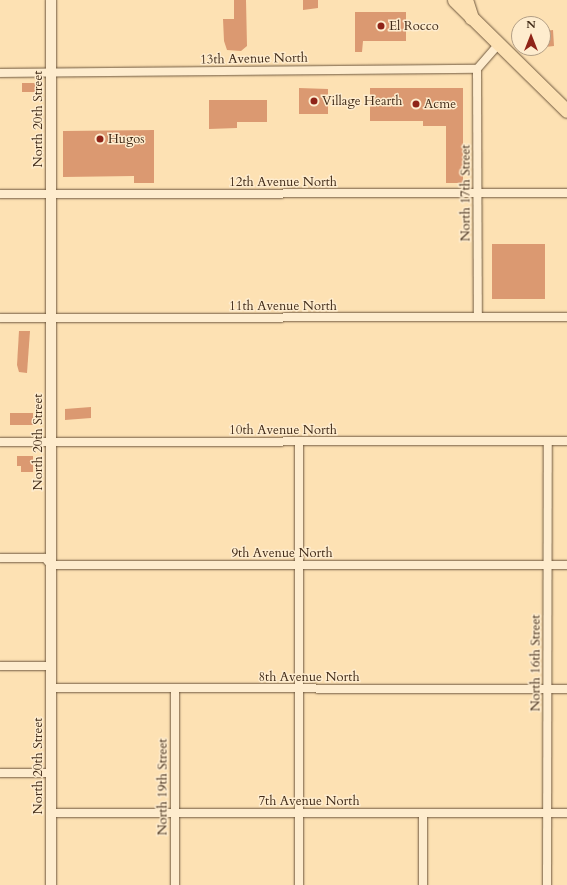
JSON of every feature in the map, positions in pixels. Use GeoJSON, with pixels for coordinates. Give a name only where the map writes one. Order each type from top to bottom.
{"type":"FeatureCollection","features":[{"type":"Feature","properties":{"kind":"highway"},"geometry":{"type":"LineString","coordinates":[[466,0],[472,18]]}},
{"type":"Feature","properties":{"kind":"main road"},"geometry":{"type":"LineString","coordinates":[[454,0],[498,45],[567,111]]}},
{"type":"Feature","properties":{"kind":"street","name":"North 20th Street"},"geometry":{"type":"LineString","coordinates":[[51,0],[51,885]]}},
{"type":"Feature","properties":{"kind":"street"},"geometry":{"type":"LineString","coordinates":[[477,69],[498,45]]}},
{"type":"Feature","properties":{"kind":"street","name":"13th Avenue North"},"geometry":{"type":"LineString","coordinates":[[0,73],[477,69]]}},
{"type":"Feature","properties":{"kind":"street","name":"North 17th Street"},"geometry":{"type":"LineString","coordinates":[[477,69],[478,317]]}},
{"type":"Feature","properties":{"kind":"street","name":"12th Avenue North"},"geometry":{"type":"LineString","coordinates":[[0,194],[567,193]]}},
{"type":"Feature","properties":{"kind":"street","name":"11th Avenue North"},"geometry":{"type":"LineString","coordinates":[[0,318],[567,317]]}},
{"type":"Feature","properties":{"kind":"street","name":"North 16th Street"},"geometry":{"type":"LineString","coordinates":[[547,885],[548,441]]}},
{"type":"Feature","properties":{"kind":"street","name":"10th Avenue North"},"geometry":{"type":"LineString","coordinates":[[0,442],[567,441]]}},
{"type":"Feature","properties":{"kind":"street"},"geometry":{"type":"LineString","coordinates":[[299,442],[299,885]]}},
{"type":"Feature","properties":{"kind":"street","name":"9th Avenue North"},"geometry":{"type":"LineString","coordinates":[[0,558],[45,558],[51,564],[567,565]]}},
{"type":"Feature","properties":{"kind":"street"},"geometry":{"type":"LineString","coordinates":[[0,666],[52,666]]}},
{"type":"Feature","properties":{"kind":"street","name":"8th Avenue North"},"geometry":{"type":"LineString","coordinates":[[52,688],[567,689]]}},
{"type":"Feature","properties":{"kind":"street","name":"North 19th Street"},"geometry":{"type":"LineString","coordinates":[[175,688],[175,885]]}},
{"type":"Feature","properties":{"kind":"street"},"geometry":{"type":"LineString","coordinates":[[0,773],[51,773]]}},
{"type":"Feature","properties":{"kind":"street","name":"7th Avenue North"},"geometry":{"type":"LineString","coordinates":[[51,813],[567,813]]}},
{"type":"Feature","properties":{"kind":"street"},"geometry":{"type":"LineString","coordinates":[[423,813],[423,885]]}},
{"type":"Feature","properties":{"kind":"building"},"geometry":{"type":"Polygon","coordinates":[[[234,0],[246,0],[247,46],[241,51],[227,50],[224,41],[223,19],[234,19],[234,0]]]}},
{"type":"Feature","properties":{"kind":"building"},"geometry":{"type":"Polygon","coordinates":[[[303,0],[318,0],[318,8],[303,10],[303,0]]]}},
{"type":"Feature","properties":{"kind":"building","name":"El Rocco"},"geometry":{"type":"Polygon","coordinates":[[[355,12],[406,12],[406,41],[363,41],[362,52],[355,52],[355,12]]]}},
{"type":"Feature","properties":{"kind":"building"},"geometry":{"type":"Polygon","coordinates":[[[551,30],[553,30],[554,46],[551,46],[551,30]]]}},
{"type":"Feature","properties":{"kind":"building"},"geometry":{"type":"Polygon","coordinates":[[[22,83],[39,83],[39,92],[22,92],[22,83]]]}},
{"type":"Feature","properties":{"kind":"building","name":"Village Hearth"},"geometry":{"type":"Polygon","coordinates":[[[299,88],[328,89],[328,114],[299,114],[299,88]]]}},
{"type":"Feature","properties":{"kind":"building","name":"Acme"},"geometry":{"type":"Polygon","coordinates":[[[370,88],[463,88],[463,183],[446,183],[446,126],[423,126],[423,121],[370,121],[370,88]]]}},
{"type":"Feature","properties":{"kind":"building"},"geometry":{"type":"Polygon","coordinates":[[[209,100],[267,100],[267,122],[237,122],[237,128],[209,129],[209,100]]]}},
{"type":"Feature","properties":{"kind":"building"},"geometry":{"type":"Polygon","coordinates":[[[154,130],[154,183],[134,183],[134,176],[63,177],[63,131],[154,130]]]}},
{"type":"Feature","properties":{"kind":"building"},"geometry":{"type":"Polygon","coordinates":[[[492,244],[545,244],[545,299],[492,299],[492,244]]]}},
{"type":"Feature","properties":{"kind":"building"},"geometry":{"type":"Polygon","coordinates":[[[19,331],[30,331],[27,373],[19,372],[17,365],[19,331]]]}},
{"type":"Feature","properties":{"kind":"building"},"geometry":{"type":"Polygon","coordinates":[[[91,407],[91,418],[65,420],[65,409],[91,407]]]}},
{"type":"Feature","properties":{"kind":"building"},"geometry":{"type":"Polygon","coordinates":[[[10,413],[33,413],[33,425],[10,425],[10,413]]]}},
{"type":"Feature","properties":{"kind":"building"},"geometry":{"type":"Polygon","coordinates":[[[17,456],[33,456],[33,472],[21,472],[21,466],[17,466],[17,456]]]}},
{"type":"Feature","properties":{"kind":"place","name":"El Rocco"},"geometry":{"type":"Point","coordinates":[381,26]}},
{"type":"Feature","properties":{"kind":"place","name":"Village Hearth"},"geometry":{"type":"Point","coordinates":[314,101]}},
{"type":"Feature","properties":{"kind":"place","name":"Acme"},"geometry":{"type":"Point","coordinates":[416,104]}},
{"type":"Feature","properties":{"kind":"place","name":"Hugos"},"geometry":{"type":"Point","coordinates":[100,139]}}]}
